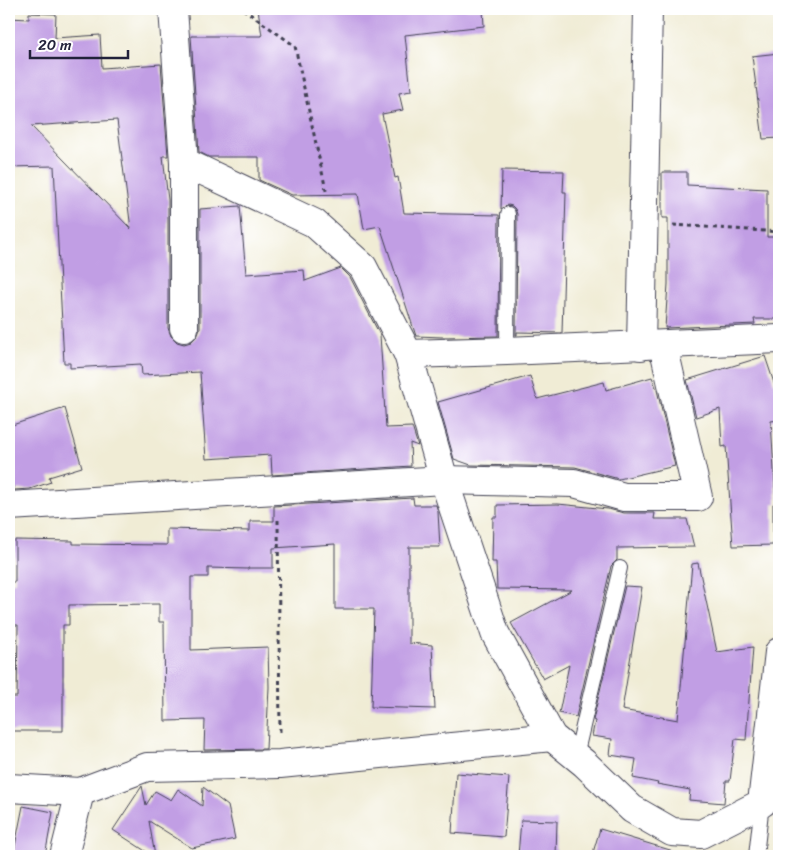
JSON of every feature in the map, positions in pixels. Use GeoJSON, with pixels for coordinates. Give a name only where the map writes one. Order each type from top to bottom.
{"type":"FeatureCollection","features":[{"type":"Feature","properties":{"kind":"street"},"geometry":{"type":"LineString","coordinates":[[173,9],[184,162],[184,328]]}},
{"type":"Feature","properties":{"kind":"street"},"geometry":{"type":"LineString","coordinates":[[9,506],[444,480],[574,483],[624,497],[698,497],[652,345],[643,223],[648,9]]}},
{"type":"Feature","properties":{"kind":"street"},"geometry":{"type":"LineString","coordinates":[[184,162],[314,223],[363,266],[408,354],[444,480],[495,633],[552,737],[576,756],[632,809],[672,832],[701,834],[762,803],[779,652]]}},
{"type":"Feature","properties":{"kind":"street"},"geometry":{"type":"LineString","coordinates":[[408,354],[779,339]]}},
{"type":"Feature","properties":{"kind":"street"},"geometry":{"type":"LineString","coordinates":[[9,788],[80,792],[147,767],[280,764],[552,737]]}},
{"type":"Feature","properties":{"kind":"street"},"geometry":{"type":"LineString","coordinates":[[64,856],[80,792]]}},
{"type":"Feature","properties":{"kind":"lane"},"geometry":{"type":"LineString","coordinates":[[507,351],[508,214]]}},
{"type":"Feature","properties":{"kind":"lane"},"geometry":{"type":"LineString","coordinates":[[576,756],[620,568]]}},
{"type":"Feature","properties":{"kind":"lane"},"geometry":{"type":"LineString","coordinates":[[756,856],[762,803]]}},
{"type":"Feature","properties":{"kind":"path"},"geometry":{"type":"LineString","coordinates":[[243,9],[296,46],[328,201],[314,223]]}},
{"type":"Feature","properties":{"kind":"path"},"geometry":{"type":"LineString","coordinates":[[643,223],[779,232]]}},
{"type":"Feature","properties":{"kind":"path"},"geometry":{"type":"LineString","coordinates":[[278,490],[280,764]]}},
{"type":"Feature","properties":{"kind":"building"},"geometry":{"type":"Polygon","coordinates":[[[258,9],[483,9],[484,26],[405,35],[411,91],[399,93],[403,110],[382,114],[395,178],[398,177],[404,213],[499,215],[498,336],[416,336],[380,226],[364,229],[358,194],[292,195],[259,180],[259,157],[209,157],[199,152],[191,36],[262,36],[258,9]]]}},
{"type":"Feature","properties":{"kind":"building"},"geometry":{"type":"Polygon","coordinates":[[[29,13],[56,14],[55,38],[100,35],[102,68],[161,64],[168,156],[163,156],[168,200],[168,328],[171,336],[177,342],[184,344],[191,342],[197,336],[200,328],[200,209],[240,206],[246,274],[304,270],[305,281],[341,268],[350,277],[380,335],[386,428],[412,427],[418,446],[410,443],[411,466],[272,475],[271,455],[206,459],[200,372],[142,375],[141,364],[70,368],[70,363],[64,363],[54,166],[9,167],[9,18],[29,19],[29,13]],[[117,120],[31,126],[131,229],[117,120]]]}},
{"type":"Feature","properties":{"kind":"building"},"geometry":{"type":"Polygon","coordinates":[[[779,53],[779,138],[763,139],[752,56],[779,53]]]}},
{"type":"Feature","properties":{"kind":"building"},"geometry":{"type":"Polygon","coordinates":[[[502,170],[564,171],[563,192],[566,192],[562,333],[517,332],[516,335],[517,214],[512,206],[508,205],[501,209],[502,170]]]}},
{"type":"Feature","properties":{"kind":"building"},"geometry":{"type":"Polygon","coordinates":[[[662,172],[687,172],[687,185],[767,189],[767,237],[779,237],[779,319],[754,319],[755,324],[665,328],[668,284],[668,218],[662,218],[662,172]]]}},
{"type":"Feature","properties":{"kind":"building"},"geometry":{"type":"Polygon","coordinates":[[[765,356],[779,398],[779,420],[771,421],[776,503],[773,504],[773,545],[733,546],[726,446],[722,447],[720,409],[696,417],[687,380],[765,356]]]}},
{"type":"Feature","properties":{"kind":"building"},"geometry":{"type":"Polygon","coordinates":[[[530,376],[537,399],[604,382],[606,390],[652,377],[657,390],[675,466],[619,479],[575,467],[471,465],[454,459],[438,402],[530,376]]]}},
{"type":"Feature","properties":{"kind":"building"},"geometry":{"type":"Polygon","coordinates":[[[65,408],[82,467],[49,477],[51,482],[30,489],[14,490],[9,474],[9,426],[65,408]]]}},
{"type":"Feature","properties":{"kind":"building"},"geometry":{"type":"Polygon","coordinates":[[[413,498],[414,505],[436,505],[438,512],[440,547],[409,547],[409,643],[432,645],[435,709],[371,707],[374,609],[335,609],[335,544],[273,548],[273,568],[208,568],[208,577],[191,577],[191,650],[268,647],[269,687],[266,749],[204,750],[205,720],[165,721],[164,622],[159,622],[159,604],[69,605],[69,625],[63,625],[63,731],[9,731],[9,697],[17,697],[18,625],[11,625],[11,582],[15,582],[15,540],[73,541],[73,544],[167,545],[167,529],[250,531],[250,521],[274,521],[274,506],[413,498]]]}},
{"type":"Feature","properties":{"kind":"building"},"geometry":{"type":"Polygon","coordinates":[[[558,504],[608,509],[624,513],[655,513],[654,519],[687,519],[694,547],[617,548],[617,560],[611,566],[576,717],[559,713],[569,665],[543,679],[511,623],[572,590],[497,589],[496,562],[492,562],[493,517],[497,517],[497,505],[558,504]]]}},
{"type":"Feature","properties":{"kind":"building"},"geometry":{"type":"Polygon","coordinates":[[[698,563],[717,652],[753,647],[746,740],[735,739],[730,781],[726,781],[724,803],[689,800],[690,790],[633,778],[636,759],[610,755],[612,739],[592,736],[595,721],[593,720],[625,586],[642,587],[622,710],[678,720],[692,564],[698,563]]]}},
{"type":"Feature","properties":{"kind":"building"},"geometry":{"type":"Polygon","coordinates":[[[456,773],[509,777],[504,837],[452,833],[456,773]]]}},
{"type":"Feature","properties":{"kind":"building"},"geometry":{"type":"Polygon","coordinates":[[[142,786],[146,805],[155,791],[171,800],[178,789],[202,806],[203,787],[228,806],[235,839],[192,848],[149,821],[155,856],[153,856],[113,830],[142,786]]]}},
{"type":"Feature","properties":{"kind":"building"},"geometry":{"type":"Polygon","coordinates":[[[23,806],[53,812],[45,856],[13,856],[23,806]]]}},
{"type":"Feature","properties":{"kind":"building"},"geometry":{"type":"Polygon","coordinates":[[[521,820],[557,821],[556,856],[518,856],[521,820]]]}},
{"type":"Feature","properties":{"kind":"building"},"geometry":{"type":"Polygon","coordinates":[[[600,829],[670,850],[669,856],[592,856],[600,829]]]}}]}
